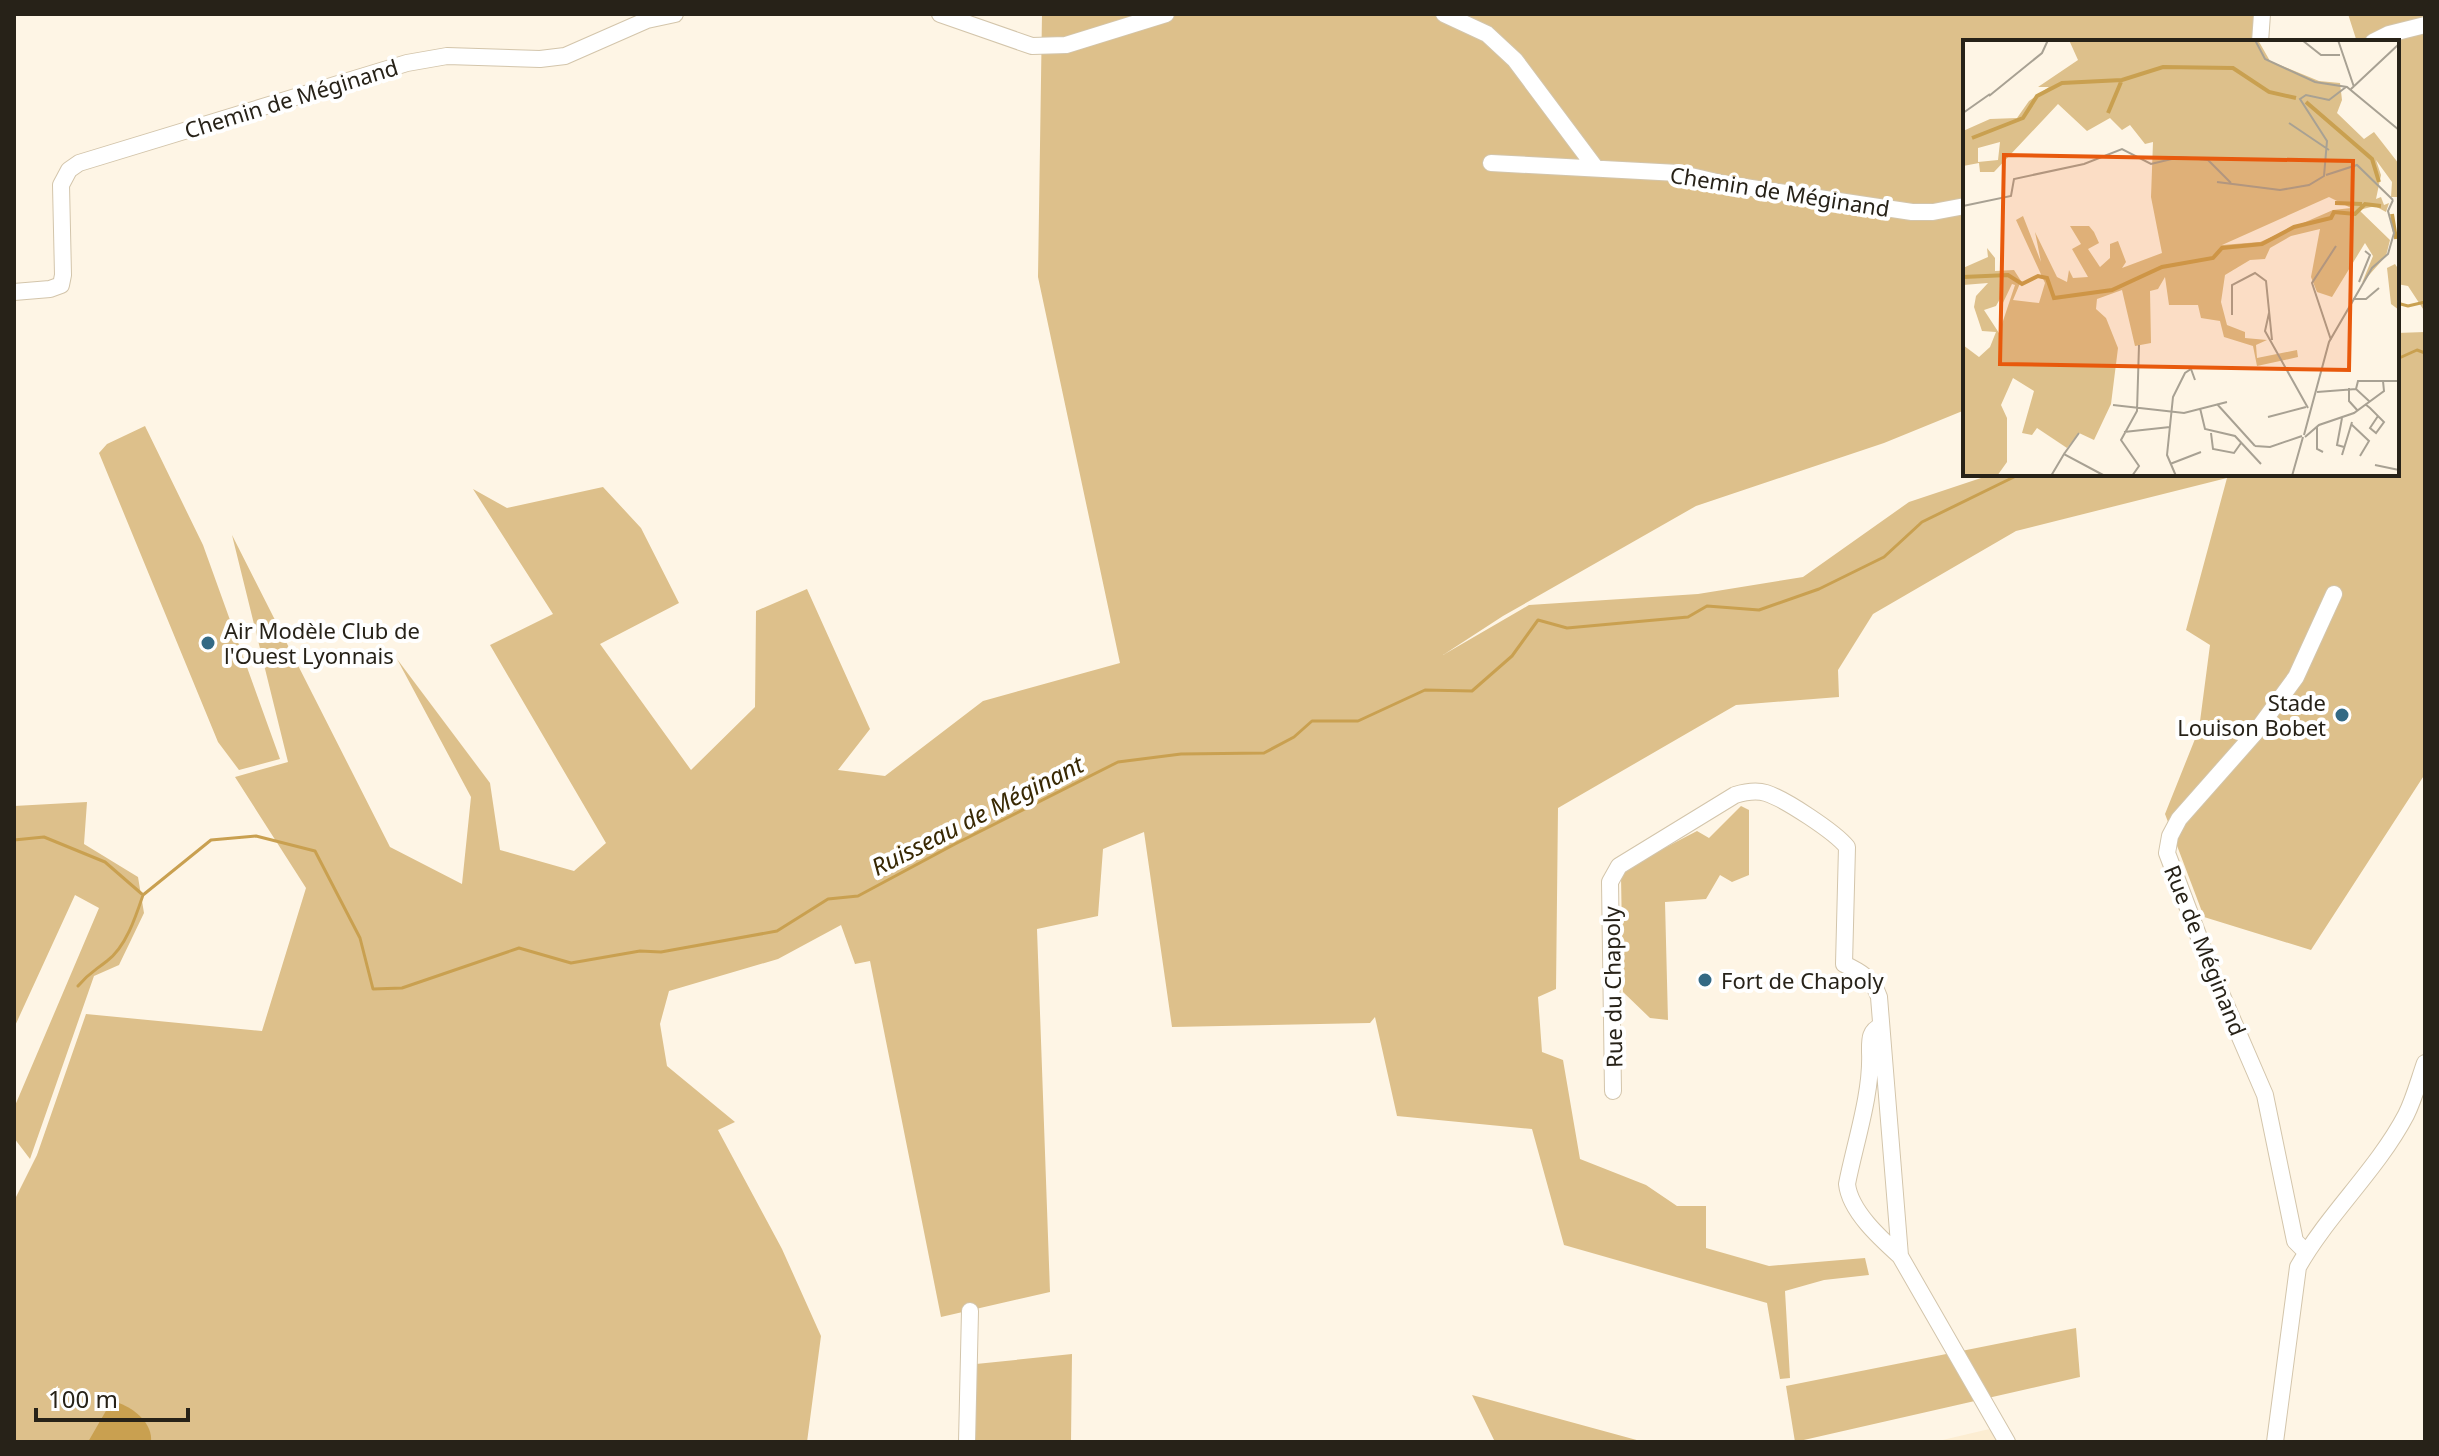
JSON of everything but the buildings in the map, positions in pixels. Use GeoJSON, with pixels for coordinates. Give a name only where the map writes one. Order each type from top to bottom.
{"type":"FeatureCollection","features":[{"type":"Feature","properties":{"kind":"street","name":"Chemin de Méginand"},"geometry":{"type":"LineString","coordinates":[[14,292],[61,285],[61,185],[69,170],[79,163],[407,63],[447,56],[540,59],[565,56],[647,20],[675,14]]}},
{"type":"Feature","properties":{"kind":"street"},"geometry":{"type":"LineString","coordinates":[[940,14],[1032,46],[1066,45],[1166,14]]}},
{"type":"Feature","properties":{"kind":"street"},"geometry":{"type":"LineString","coordinates":[[1444,14],[1487,34],[1515,60],[1595,167]]}},
{"type":"Feature","properties":{"kind":"street"},"geometry":{"type":"LineString","coordinates":[[2260,40],[2262,14]]}},
{"type":"Feature","properties":{"kind":"street"},"geometry":{"type":"LineString","coordinates":[[2377,40],[2425,25]]}},
{"type":"Feature","properties":{"kind":"street","name":"Chemin de Méginand"},"geometry":{"type":"LineString","coordinates":[[1491,163],[1678,173],[1725,184],[1912,212],[1963,206]]}},
{"type":"Feature","properties":{"kind":"street","name":"Rue de Méginand"},"geometry":{"type":"LineString","coordinates":[[2306,1252],[2295,1241],[2265,1095],[2214,977],[2167,853],[2170,836],[2179,819],[2255,733],[2296,677],[2334,594]]}},
{"type":"Feature","properties":{"kind":"street","name":"Rue du Chapoly"},"geometry":{"type":"LineString","coordinates":[[1613,1091],[1610,882],[1619,866],[1735,795],[1747,791],[1768,794],[1837,835],[1847,847],[1844,964],[1867,976],[1879,997],[1900,1256]]}},
{"type":"Feature","properties":{"kind":"street","name":"Rue du Chapoly"},"geometry":{"type":"LineString","coordinates":[[1881,1026],[1873,1030],[1870,1037],[1871,1069],[1847,1184],[1849,1199],[1883,1241],[1900,1256],[2007,1442]]}},
{"type":"Feature","properties":{"kind":"street"},"geometry":{"type":"LineString","coordinates":[[2275,1442],[2298,1267],[2406,1115],[2425,1063]]}},
{"type":"Feature","properties":{"kind":"street"},"geometry":{"type":"LineString","coordinates":[[967,1442],[970,1311]]}},
{"type":"Feature","properties":{"kind":"shaded area"},"geometry":{"type":"Polygon","coordinates":[[[1042,14],[2262,14],[2260,40],[1963,40],[1963,411],[1884,443],[1696,506],[1503,616],[1443,655],[1529,605],[1698,594],[1803,577],[1909,502],[1987,476],[2399,476],[2399,333],[2425,332],[2425,774],[2311,950],[2204,917],[2165,814],[2199,729],[2210,645],[2186,630],[2227,478],[2016,531],[1873,614],[1838,670],[1839,697],[1736,705],[1558,808],[1556,989],[1538,997],[1542,1052],[1563,1060],[1580,1159],[1646,1185],[1677,1206],[1706,1206],[1706,1248],[1769,1266],[1865,1258],[1869,1275],[1824,1280],[1785,1291],[1790,1378],[1780,1379],[1767,1303],[1564,1245],[1532,1129],[1397,1116],[1375,1017],[1370,1023],[1172,1027],[1144,832],[1103,849],[1098,916],[1037,929],[1050,1292],[941,1317],[870,961],[855,964],[841,925],[778,959],[669,991],[660,1024],[667,1066],[735,1122],[718,1130],[782,1249],[821,1336],[807,1442],[14,1442],[14,1201],[37,1155],[86,1014],[262,1031],[306,888],[235,777],[288,762],[232,535],[390,847],[462,884],[471,797],[397,659],[490,783],[500,850],[574,871],[606,843],[490,645],[553,614],[473,489],[507,508],[603,487],[641,528],[679,603],[600,644],[691,770],[755,707],[756,611],[807,589],[870,729],[838,770],[885,776],[983,701],[1120,663],[1038,277],[1042,14]]]}},
{"type":"Feature","properties":{"kind":"shaded area"},"geometry":{"type":"Polygon","coordinates":[[[2348,14],[2425,14],[2425,312],[2408,286],[2399,284],[2399,40],[2356,40],[2348,14]]]}},
{"type":"Feature","properties":{"kind":"shaded area","name":"Air Modèle Club de l'Ouest Lyonnais"},"geometry":{"type":"Polygon","coordinates":[[[145,426],[203,545],[280,759],[239,770],[218,742],[99,453],[107,444],[145,426]]]}},
{"type":"Feature","properties":{"kind":"shaded area"},"geometry":{"type":"Polygon","coordinates":[[[87,802],[84,844],[138,877],[144,913],[119,965],[94,976],[30,1159],[14,1138],[14,1108],[99,908],[75,895],[14,1028],[14,806],[87,802]]]}},
{"type":"Feature","properties":{"kind":"shaded area"},"geometry":{"type":"Polygon","coordinates":[[[1741,806],[1749,810],[1749,875],[1732,882],[1720,875],[1706,899],[1665,902],[1668,1020],[1650,1018],[1623,992],[1621,876],[1628,867],[1697,831],[1709,838],[1741,806]]]}},
{"type":"Feature","properties":{"kind":"shaded area"},"geometry":{"type":"Polygon","coordinates":[[[2076,1328],[2080,1377],[1795,1442],[1786,1386],[2076,1328]]]}},
{"type":"Feature","properties":{"kind":"shaded area"},"geometry":{"type":"Polygon","coordinates":[[[1072,1354],[1071,1442],[967,1442],[976,1364],[1072,1354]]]}},
{"type":"Feature","properties":{"kind":"shaded area"},"geometry":{"type":"Polygon","coordinates":[[[1472,1395],[1644,1442],[1495,1442],[1472,1395]]]}},
{"type":"Feature","properties":{"kind":"shaded area"},"geometry":{"type":"Polygon","coordinates":[[[119,1403],[142,1418],[149,1429],[151,1442],[88,1442],[107,1409],[119,1403]]]}},
{"type":"Feature","properties":{"kind":"shaded area"},"geometry":{"type":"Polygon","coordinates":[[[1998,1427],[2006,1442],[1934,1442],[1998,1427]]]}},
{"type":"Feature","properties":{"kind":"waterway"},"geometry":{"type":"LineString","coordinates":[[2399,304],[2408,306],[2425,302]]}},
{"type":"Feature","properties":{"kind":"waterway","name":"Ruisseau de Méginant"},"geometry":{"type":"LineString","coordinates":[[2399,358],[2417,350],[2425,353]]}},
{"type":"Feature","properties":{"kind":"waterway","name":"Ruisseau de Méginant"},"geometry":{"type":"LineString","coordinates":[[14,840],[44,837],[105,862],[143,895],[211,840],[256,836],[315,851],[360,938],[373,989],[402,988],[519,948],[571,963],[640,951],[661,952],[777,931],[828,899],[858,896],[1118,762],[1181,754],[1264,753],[1294,737],[1312,721],[1358,721],[1425,690],[1472,691],[1512,656],[1538,620],[1567,628],[1688,617],[1707,606],[1759,610],[1819,589],[1884,557],[1922,522],[2016,476]]}},
{"type":"Feature","properties":{"kind":"waterway"},"geometry":{"type":"LineString","coordinates":[[78,986],[120,948],[130,931],[143,895]]}},
{"type":"Feature","properties":{"kind":"place","name":"Air Modèle Club de l'Ouest Lyonnais"},"geometry":{"type":"Point","coordinates":[208,643]}},
{"type":"Feature","properties":{"kind":"place","name":"Stade Louison Bobet"},"geometry":{"type":"Point","coordinates":[2342,715]}},
{"type":"Feature","properties":{"kind":"place","name":"Fort de Chapoly"},"geometry":{"type":"Point","coordinates":[1705,980]}}]}
